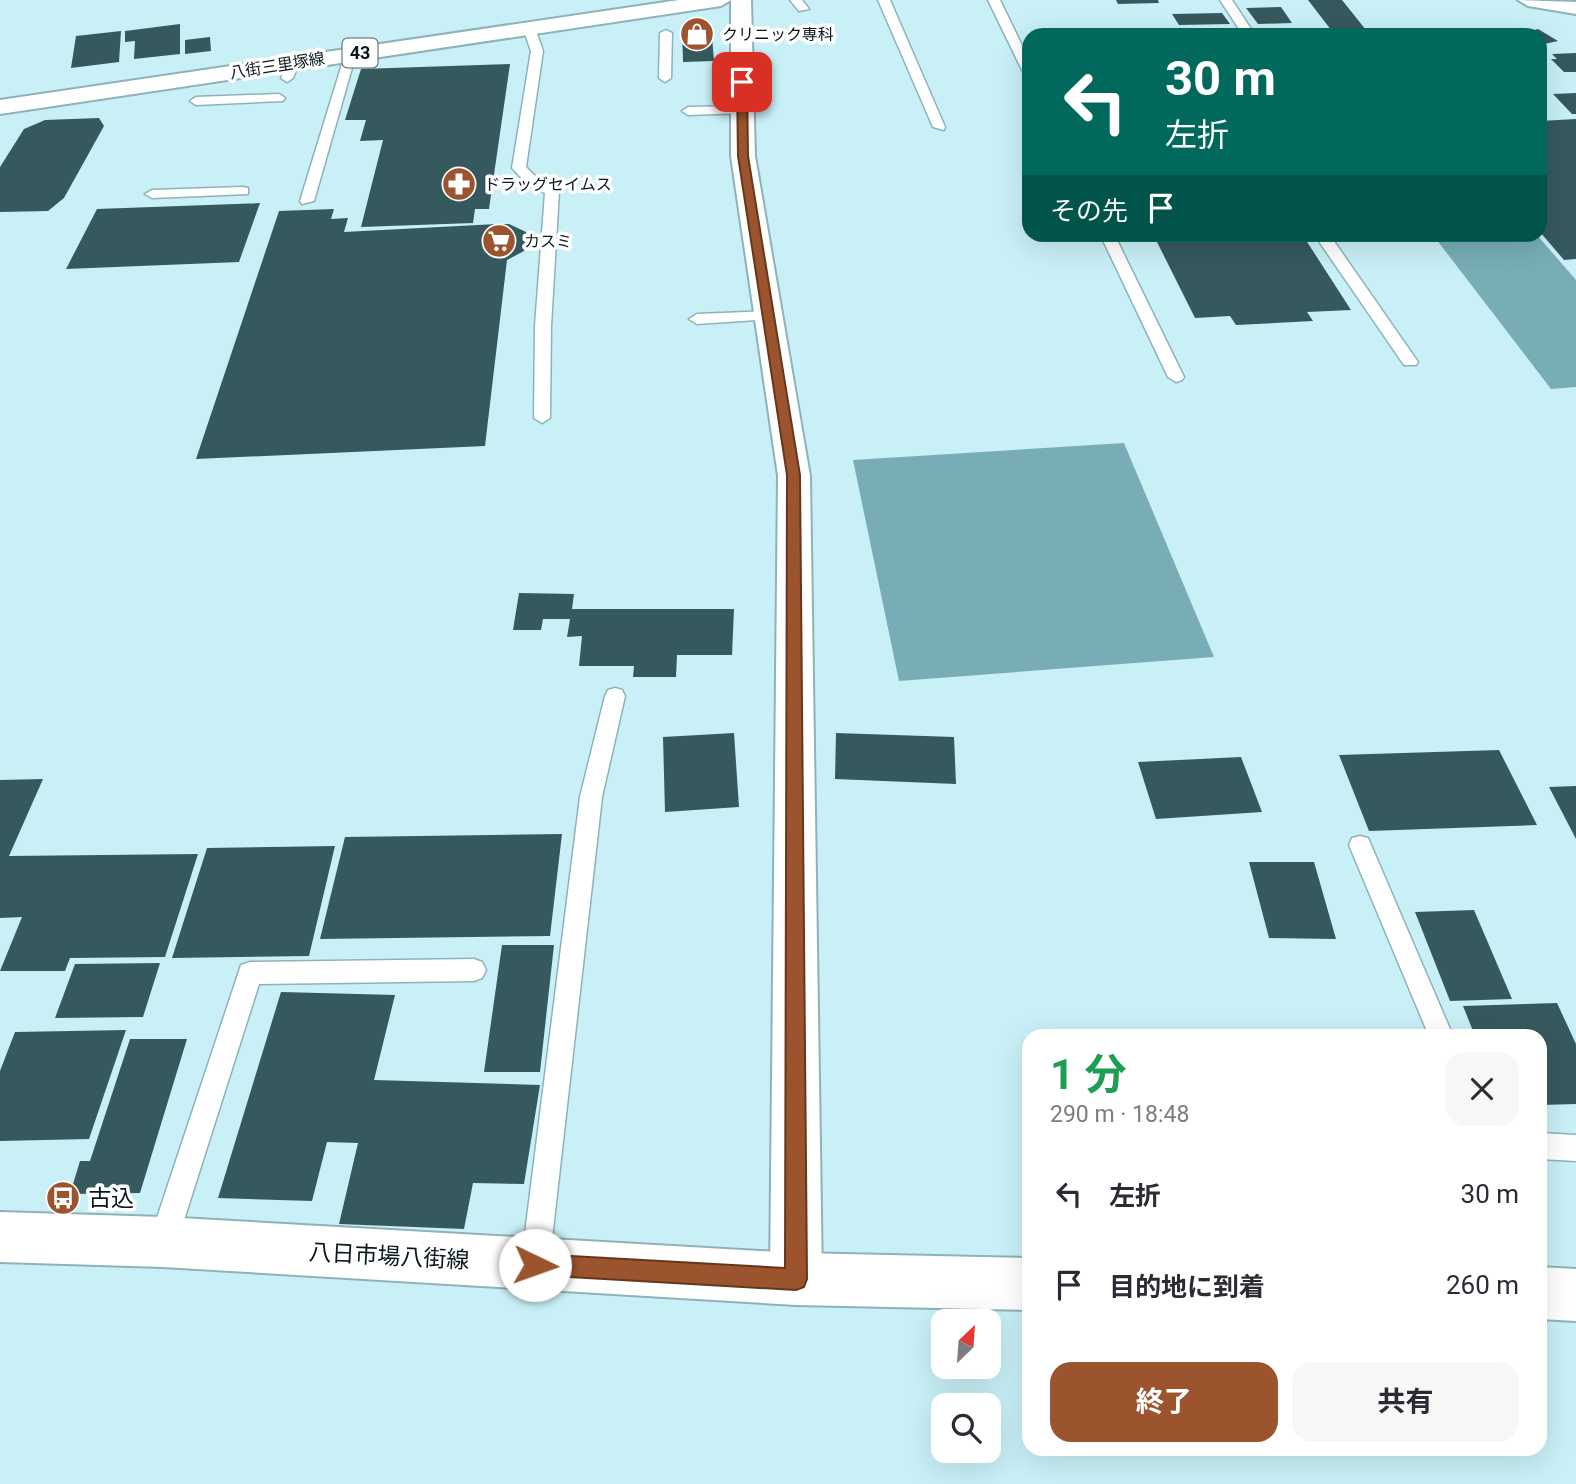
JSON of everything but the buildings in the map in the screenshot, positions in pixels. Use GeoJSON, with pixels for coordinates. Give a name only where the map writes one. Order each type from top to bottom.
{"type":"FeatureCollection","features":[{"type":"Feature","properties":{"kind":"street","name":"八街三里塚線"},"geometry":{"type":"LineString","coordinates":[[0,107],[202,89],[350,54],[721,0]]}},
{"type":"Feature","properties":{"kind":"street"},"geometry":{"type":"LineString","coordinates":[[741,0],[743,156],[794,475],[796,1279]]}},
{"type":"Feature","properties":{"kind":"street"},"geometry":{"type":"LineString","coordinates":[[1528,0],[1576,8]]}},
{"type":"Feature","properties":{"kind":"street","name":"八日市場八街線"},"geometry":{"type":"LineString","coordinates":[[0,1237],[163,1242],[796,1279],[1022,1284]]}},
{"type":"Feature","properties":{"kind":"lane"},"geometry":{"type":"LineString","coordinates":[[884,0],[939,127]]}},
{"type":"Feature","properties":{"kind":"lane"},"geometry":{"type":"LineString","coordinates":[[994,0],[1022,58]]}},
{"type":"Feature","properties":{"kind":"lane"},"geometry":{"type":"LineString","coordinates":[[1226,0],[1245,28]]}},
{"type":"Feature","properties":{"kind":"lane"},"geometry":{"type":"LineString","coordinates":[[529,28],[537,51],[519,168],[533,182],[552,191],[542,326],[542,418]]}},
{"type":"Feature","properties":{"kind":"lane"},"geometry":{"type":"LineString","coordinates":[[666,33],[666,78]]}},
{"type":"Feature","properties":{"kind":"lane"},"geometry":{"type":"LineString","coordinates":[[307,201],[350,54]]}},
{"type":"Feature","properties":{"kind":"lane"},"geometry":{"type":"LineString","coordinates":[[202,89],[279,99]]}},
{"type":"Feature","properties":{"kind":"lane"},"geometry":{"type":"LineString","coordinates":[[688,111],[742,110]]}},
{"type":"Feature","properties":{"kind":"lane"},"geometry":{"type":"LineString","coordinates":[[152,194],[243,191]]}},
{"type":"Feature","properties":{"kind":"lane"},"geometry":{"type":"LineString","coordinates":[[1111,242],[1176,377]]}},
{"type":"Feature","properties":{"kind":"lane"},"geometry":{"type":"LineString","coordinates":[[1327,242],[1410,362]]}},
{"type":"Feature","properties":{"kind":"lane"},"geometry":{"type":"LineString","coordinates":[[697,319],[768,316]]}},
{"type":"Feature","properties":{"kind":"lane"},"geometry":{"type":"LineString","coordinates":[[535,1265],[591,797],[615,696]]}},
{"type":"Feature","properties":{"kind":"lane"},"geometry":{"type":"LineString","coordinates":[[1360,845],[1438,1029]]}},
{"type":"Feature","properties":{"kind":"lane"},"geometry":{"type":"LineString","coordinates":[[163,1242],[250,973],[474,970]]}},
{"type":"Feature","properties":{"kind":"lane"},"geometry":{"type":"LineString","coordinates":[[1547,1146],[1576,1148]]}},
{"type":"Feature","properties":{"kind":"water"},"geometry":{"type":"Polygon","coordinates":[[[1438,242],[1543,242],[1576,280],[1576,387],[1551,389],[1438,242]]]}},
{"type":"Feature","properties":{"kind":"water"},"geometry":{"type":"Polygon","coordinates":[[[1124,443],[1214,657],[899,681],[853,460],[1124,443]]]}},
{"type":"Feature","properties":{"kind":"place","name":"クリニック専科"},"geometry":{"type":"Point","coordinates":[697,34]}},
{"type":"Feature","properties":{"kind":"place","name":"ドラッグセイムス"},"geometry":{"type":"Point","coordinates":[459,184]}},
{"type":"Feature","properties":{"kind":"place","name":"カスミ"},"geometry":{"type":"Point","coordinates":[499,241]}},
{"type":"Feature","properties":{"kind":"place","name":"古込"},"geometry":{"type":"Point","coordinates":[63,1198]}},
{"type":"Feature","properties":{"kind":"route"},"geometry":{"type":"LineString","coordinates":[[535,1265],[796,1279],[794,475],[743,156],[742,82]]}}]}
